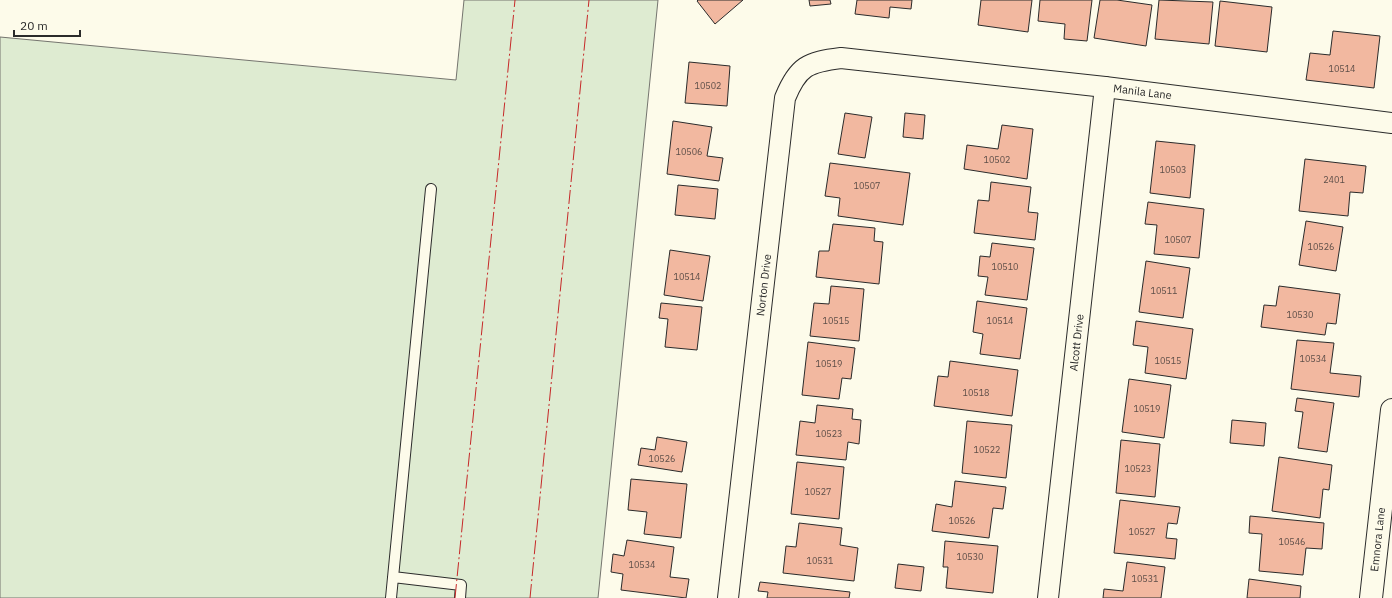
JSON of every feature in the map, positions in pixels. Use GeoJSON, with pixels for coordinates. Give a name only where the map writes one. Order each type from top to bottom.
{"type":"FeatureCollection","features":[{"type":"Feature","properties":{"kind":"street","name":"Norton Drive"},"geometry":{"type":"LineString","coordinates":[[728,598],[785,98],[793,79],[806,66],[823,60],[841,58],[892,64]]}},
{"type":"Feature","properties":{"kind":"street","name":"Manila Lane"},"geometry":{"type":"LineString","coordinates":[[892,64],[1105,87],[1392,123]]}},
{"type":"Feature","properties":{"kind":"street","name":"Alcott Drive"},"geometry":{"type":"LineString","coordinates":[[1048,598],[1105,87]]}},
{"type":"Feature","properties":{"kind":"street","name":"Emnora Lane"},"geometry":{"type":"LineString","coordinates":[[1371,598],[1392,410]]}},
{"type":"Feature","properties":{"kind":"lane"},"geometry":{"type":"LineString","coordinates":[[390,598],[431,188]]}},
{"type":"Feature","properties":{"kind":"lane"},"geometry":{"type":"LineString","coordinates":[[393,577],[461,585],[460,598]]}},
{"type":"Feature","properties":{"kind":"green space"},"geometry":{"type":"Polygon","coordinates":[[[464,0],[658,0],[598,598],[0,598],[0,37],[456,80],[464,0]]]}},
{"type":"Feature","properties":{"kind":"building"},"geometry":{"type":"Polygon","coordinates":[[[743,0],[715,24],[697,1],[743,0]]]}},
{"type":"Feature","properties":{"kind":"building"},"geometry":{"type":"Polygon","coordinates":[[[809,0],[830,0],[831,4],[810,6],[809,0]]]}},
{"type":"Feature","properties":{"kind":"building"},"geometry":{"type":"Polygon","coordinates":[[[857,0],[912,0],[911,9],[890,7],[889,18],[855,14],[857,0]]]}},
{"type":"Feature","properties":{"kind":"building"},"geometry":{"type":"Polygon","coordinates":[[[981,0],[1032,0],[1028,32],[978,25],[981,0]]]}},
{"type":"Feature","properties":{"kind":"building"},"geometry":{"type":"Polygon","coordinates":[[[1040,0],[1092,0],[1087,41],[1064,39],[1065,24],[1038,21],[1040,0]]]}},
{"type":"Feature","properties":{"kind":"building"},"geometry":{"type":"Polygon","coordinates":[[[1100,0],[1117,0],[1152,5],[1146,46],[1094,38],[1100,0]]]}},
{"type":"Feature","properties":{"kind":"building"},"geometry":{"type":"Polygon","coordinates":[[[1159,0],[1213,2],[1209,44],[1155,39],[1159,0]]]}},
{"type":"Feature","properties":{"kind":"building"},"geometry":{"type":"Polygon","coordinates":[[[1220,1],[1272,7],[1267,52],[1215,46],[1220,1]]]}},
{"type":"Feature","properties":{"kind":"building"},"geometry":{"type":"Polygon","coordinates":[[[1333,31],[1380,36],[1374,88],[1306,80],[1310,53],[1330,55],[1333,31]]]}},
{"type":"Feature","properties":{"kind":"building"},"geometry":{"type":"Polygon","coordinates":[[[689,62],[730,66],[727,106],[685,103],[689,62]]]}},
{"type":"Feature","properties":{"kind":"building"},"geometry":{"type":"Polygon","coordinates":[[[845,113],[872,117],[865,158],[838,154],[845,113]]]}},
{"type":"Feature","properties":{"kind":"building"},"geometry":{"type":"Polygon","coordinates":[[[905,113],[925,115],[923,139],[903,137],[905,113]]]}},
{"type":"Feature","properties":{"kind":"building"},"geometry":{"type":"Polygon","coordinates":[[[673,121],[712,127],[707,156],[723,158],[719,181],[667,174],[673,121]]]}},
{"type":"Feature","properties":{"kind":"building"},"geometry":{"type":"Polygon","coordinates":[[[1002,125],[1033,129],[1027,179],[964,169],[967,145],[998,149],[1002,125]]]}},
{"type":"Feature","properties":{"kind":"building"},"geometry":{"type":"Polygon","coordinates":[[[1156,141],[1195,145],[1190,198],[1150,193],[1156,141]]]}},
{"type":"Feature","properties":{"kind":"building"},"geometry":{"type":"Polygon","coordinates":[[[1305,159],[1366,166],[1363,193],[1350,192],[1348,216],[1299,211],[1305,159]]]}},
{"type":"Feature","properties":{"kind":"building"},"geometry":{"type":"Polygon","coordinates":[[[830,163],[910,173],[903,225],[838,216],[840,198],[825,196],[830,163]]]}},
{"type":"Feature","properties":{"kind":"building"},"geometry":{"type":"Polygon","coordinates":[[[991,182],[1031,187],[1028,212],[1038,213],[1035,240],[974,233],[978,200],[989,201],[991,182]]]}},
{"type":"Feature","properties":{"kind":"building"},"geometry":{"type":"Polygon","coordinates":[[[678,185],[718,189],[715,219],[675,215],[678,185]]]}},
{"type":"Feature","properties":{"kind":"building"},"geometry":{"type":"Polygon","coordinates":[[[1148,202],[1204,209],[1199,258],[1154,254],[1157,225],[1145,224],[1148,202]]]}},
{"type":"Feature","properties":{"kind":"building"},"geometry":{"type":"Polygon","coordinates":[[[1306,221],[1343,227],[1336,271],[1299,265],[1306,221]]]}},
{"type":"Feature","properties":{"kind":"building"},"geometry":{"type":"Polygon","coordinates":[[[833,224],[875,228],[874,241],[883,242],[879,284],[816,277],[819,251],[829,251],[833,224]]]}},
{"type":"Feature","properties":{"kind":"building"},"geometry":{"type":"Polygon","coordinates":[[[992,243],[1034,248],[1027,300],[985,295],[988,277],[978,276],[980,256],[990,257],[992,243]]]}},
{"type":"Feature","properties":{"kind":"building"},"geometry":{"type":"Polygon","coordinates":[[[670,250],[710,256],[703,301],[664,295],[670,250]]]}},
{"type":"Feature","properties":{"kind":"building"},"geometry":{"type":"Polygon","coordinates":[[[1146,261],[1190,268],[1183,318],[1139,312],[1146,261]]]}},
{"type":"Feature","properties":{"kind":"building"},"geometry":{"type":"Polygon","coordinates":[[[831,286],[864,289],[859,341],[810,336],[814,303],[829,304],[831,286]]]}},
{"type":"Feature","properties":{"kind":"building"},"geometry":{"type":"Polygon","coordinates":[[[1279,286],[1340,294],[1336,324],[1327,323],[1325,335],[1261,327],[1264,305],[1276,306],[1279,286]]]}},
{"type":"Feature","properties":{"kind":"building"},"geometry":{"type":"Polygon","coordinates":[[[977,301],[1027,308],[1020,359],[980,354],[983,334],[973,332],[977,301]]]}},
{"type":"Feature","properties":{"kind":"building"},"geometry":{"type":"Polygon","coordinates":[[[661,303],[702,307],[697,350],[665,347],[668,319],[659,318],[661,303]]]}},
{"type":"Feature","properties":{"kind":"building"},"geometry":{"type":"Polygon","coordinates":[[[1136,321],[1193,329],[1186,379],[1145,373],[1148,347],[1133,345],[1136,321]]]}},
{"type":"Feature","properties":{"kind":"building"},"geometry":{"type":"Polygon","coordinates":[[[1297,340],[1334,343],[1330,373],[1361,376],[1359,397],[1291,389],[1297,340]]]}},
{"type":"Feature","properties":{"kind":"building"},"geometry":{"type":"Polygon","coordinates":[[[808,342],[855,348],[851,379],[842,378],[839,399],[802,395],[808,342]]]}},
{"type":"Feature","properties":{"kind":"building"},"geometry":{"type":"Polygon","coordinates":[[[950,361],[1018,370],[1012,416],[934,406],[938,376],[948,377],[950,361]]]}},
{"type":"Feature","properties":{"kind":"building"},"geometry":{"type":"Polygon","coordinates":[[[1129,379],[1171,385],[1164,438],[1122,432],[1129,379]]]}},
{"type":"Feature","properties":{"kind":"building"},"geometry":{"type":"Polygon","coordinates":[[[1297,398],[1334,403],[1327,452],[1298,448],[1303,412],[1295,411],[1297,398]]]}},
{"type":"Feature","properties":{"kind":"building"},"geometry":{"type":"Polygon","coordinates":[[[817,405],[853,409],[852,419],[861,420],[859,444],[848,442],[846,460],[796,455],[800,421],[815,423],[817,405]]]}},
{"type":"Feature","properties":{"kind":"building"},"geometry":{"type":"Polygon","coordinates":[[[1232,420],[1266,423],[1264,446],[1230,443],[1232,420]]]}},
{"type":"Feature","properties":{"kind":"building"},"geometry":{"type":"Polygon","coordinates":[[[967,421],[1012,425],[1006,478],[962,473],[967,421]]]}},
{"type":"Feature","properties":{"kind":"building"},"geometry":{"type":"Polygon","coordinates":[[[657,437],[687,442],[682,472],[638,465],[641,448],[655,450],[657,437]]]}},
{"type":"Feature","properties":{"kind":"building"},"geometry":{"type":"Polygon","coordinates":[[[1121,440],[1160,444],[1155,497],[1116,493],[1121,440]]]}},
{"type":"Feature","properties":{"kind":"building"},"geometry":{"type":"Polygon","coordinates":[[[1279,457],[1332,465],[1329,490],[1323,489],[1320,518],[1272,511],[1279,457]]]}},
{"type":"Feature","properties":{"kind":"building"},"geometry":{"type":"Polygon","coordinates":[[[797,462],[844,467],[839,519],[791,514],[797,462]]]}},
{"type":"Feature","properties":{"kind":"building"},"geometry":{"type":"Polygon","coordinates":[[[631,479],[687,484],[681,538],[644,534],[647,512],[628,510],[631,479]]]}},
{"type":"Feature","properties":{"kind":"building"},"geometry":{"type":"Polygon","coordinates":[[[955,481],[1006,487],[1003,509],[993,508],[989,538],[932,531],[936,504],[952,507],[955,481]]]}},
{"type":"Feature","properties":{"kind":"building"},"geometry":{"type":"Polygon","coordinates":[[[1120,500],[1180,507],[1177,524],[1168,523],[1166,538],[1177,539],[1175,559],[1114,553],[1120,500]]]}},
{"type":"Feature","properties":{"kind":"building"},"geometry":{"type":"Polygon","coordinates":[[[1250,516],[1324,523],[1322,549],[1306,548],[1303,575],[1259,571],[1262,534],[1249,533],[1250,516]]]}},
{"type":"Feature","properties":{"kind":"building"},"geometry":{"type":"Polygon","coordinates":[[[799,523],[842,528],[840,545],[858,548],[854,581],[783,573],[786,546],[796,547],[799,523]]]}},
{"type":"Feature","properties":{"kind":"building"},"geometry":{"type":"Polygon","coordinates":[[[627,540],[674,547],[670,577],[689,579],[686,598],[621,590],[623,574],[611,572],[613,554],[624,556],[627,540]]]}},
{"type":"Feature","properties":{"kind":"building"},"geometry":{"type":"Polygon","coordinates":[[[945,541],[998,546],[993,593],[946,588],[948,567],[943,567],[945,541]]]}},
{"type":"Feature","properties":{"kind":"building"},"geometry":{"type":"Polygon","coordinates":[[[1127,562],[1165,567],[1161,598],[1103,598],[1104,589],[1123,591],[1127,562]]]}},
{"type":"Feature","properties":{"kind":"building"},"geometry":{"type":"Polygon","coordinates":[[[898,564],[924,567],[921,591],[895,588],[898,564]]]}},
{"type":"Feature","properties":{"kind":"building"},"geometry":{"type":"Polygon","coordinates":[[[1249,579],[1301,586],[1300,598],[1247,598],[1249,579]]]}},
{"type":"Feature","properties":{"kind":"building"},"geometry":{"type":"Polygon","coordinates":[[[760,582],[850,592],[849,598],[767,598],[768,592],[758,591],[760,582]]]}},
{"type":"Feature","properties":{"kind":"power"},"geometry":{"type":"LineString","coordinates":[[455,598],[515,0]]}},
{"type":"Feature","properties":{"kind":"power"},"geometry":{"type":"LineString","coordinates":[[530,598],[589,0]]}}]}
